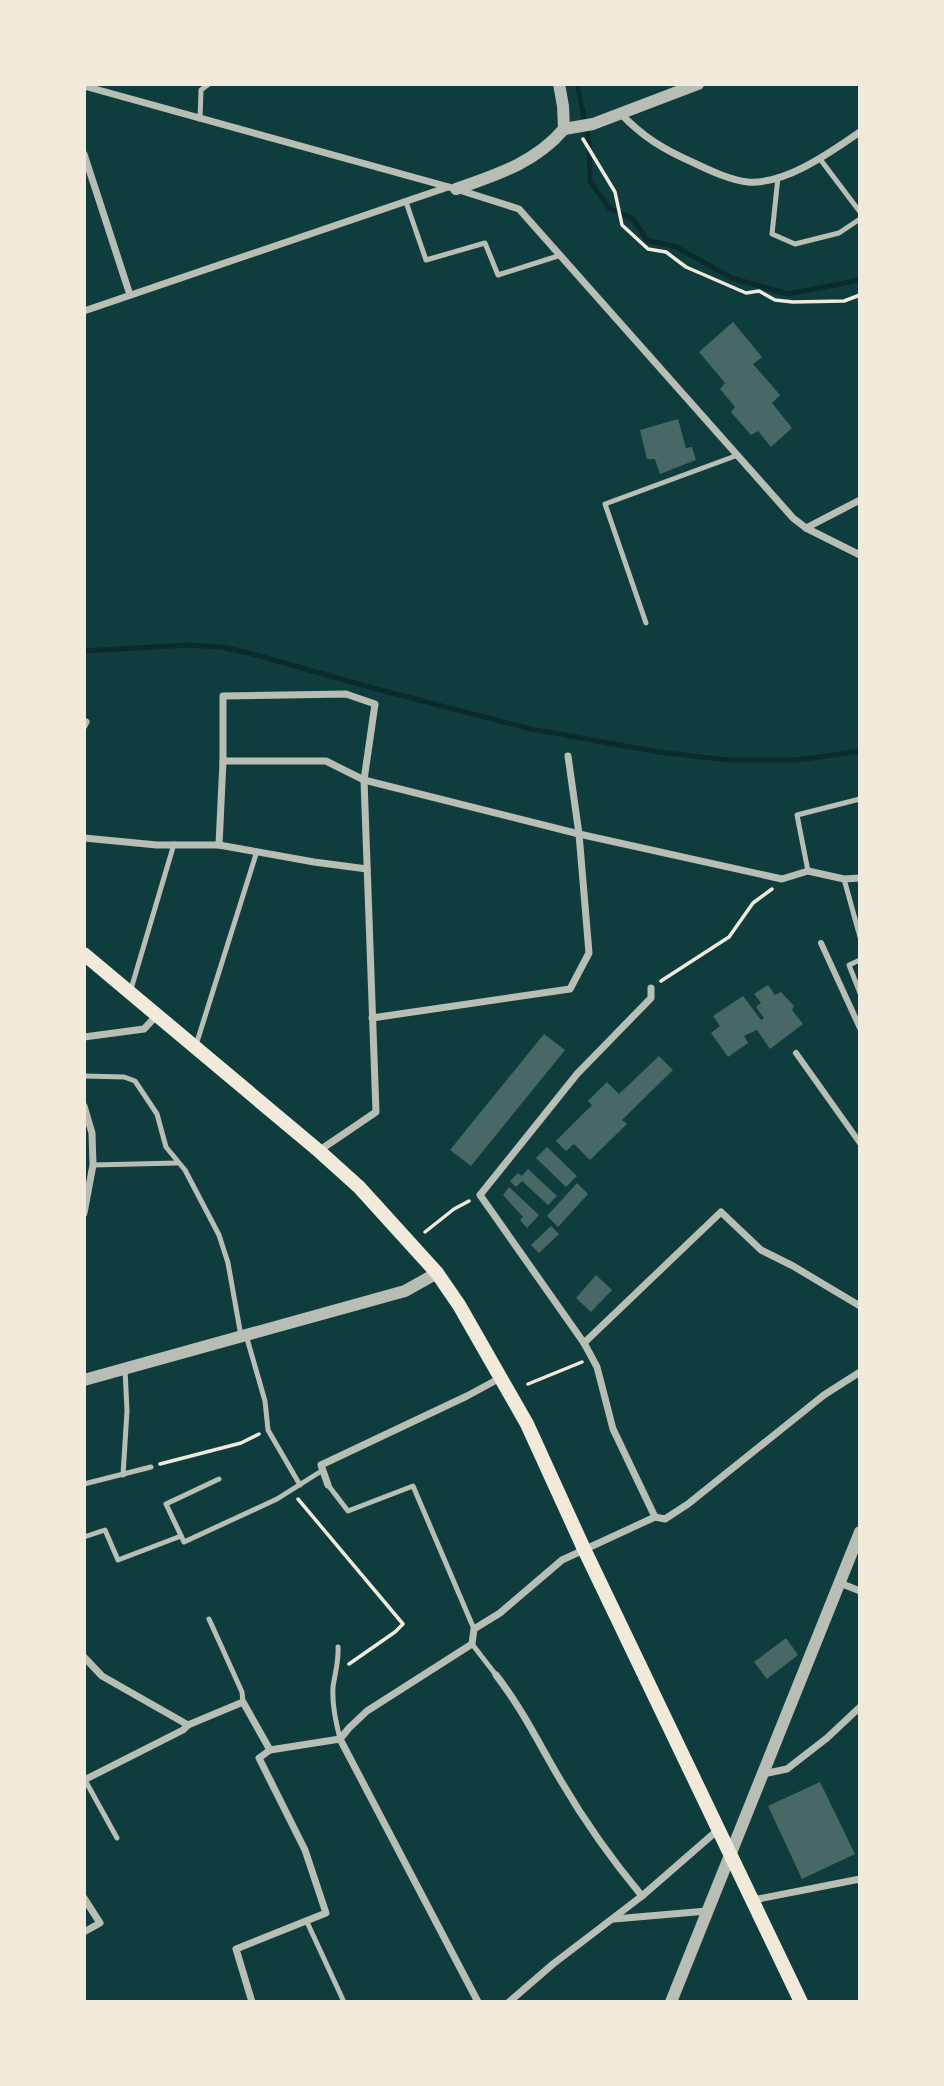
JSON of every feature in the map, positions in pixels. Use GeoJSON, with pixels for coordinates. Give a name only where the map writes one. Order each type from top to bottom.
{"type":"FeatureCollection","features":[{"type":"Feature","properties":{"kind":"main road"},"geometry":{"type":"LineString","coordinates":[[84,954],[359,1187],[437,1273],[479,1336],[527,1424],[801,2002]]}},
{"type":"Feature","properties":{"kind":"street"},"geometry":{"type":"LineString","coordinates":[[559,84],[570,129]]}},
{"type":"Feature","properties":{"kind":"street"},"geometry":{"type":"LineString","coordinates":[[84,311],[509,170],[540,153],[570,129],[621,114],[698,84]]}},
{"type":"Feature","properties":{"kind":"street"},"geometry":{"type":"LineString","coordinates":[[84,86],[519,209],[793,518],[806,528],[860,555]]}},
{"type":"Feature","properties":{"kind":"street"},"geometry":{"type":"LineString","coordinates":[[621,114],[639,133],[668,151],[711,171],[749,182],[778,177],[820,159],[860,132]]}},
{"type":"Feature","properties":{"kind":"street"},"geometry":{"type":"LineString","coordinates":[[84,154],[130,295]]}},
{"type":"Feature","properties":{"kind":"street"},"geometry":{"type":"LineString","coordinates":[[806,528],[860,500]]}},
{"type":"Feature","properties":{"kind":"street"},"geometry":{"type":"LineString","coordinates":[[219,845],[223,696],[346,694],[375,704],[364,780],[376,1112],[319,1151]]}},
{"type":"Feature","properties":{"kind":"street"},"geometry":{"type":"LineString","coordinates":[[372,1018],[570,989],[589,953],[579,834],[568,756]]}},
{"type":"Feature","properties":{"kind":"street"},"geometry":{"type":"LineString","coordinates":[[223,761],[326,761],[364,780],[579,834],[782,879],[808,871],[844,879],[860,878]]}},
{"type":"Feature","properties":{"kind":"street"},"geometry":{"type":"LineString","coordinates":[[84,838],[156,845],[219,845],[367,869]]}},
{"type":"Feature","properties":{"kind":"street"},"geometry":{"type":"LineString","coordinates":[[821,943],[860,1028]]}},
{"type":"Feature","properties":{"kind":"street"},"geometry":{"type":"LineString","coordinates":[[651,988],[651,998],[577,1074],[480,1195],[584,1343],[597,1367],[613,1429],[655,1517]]}},
{"type":"Feature","properties":{"kind":"street"},"geometry":{"type":"LineString","coordinates":[[84,1037],[144,1029],[157,1015]]}},
{"type":"Feature","properties":{"kind":"street"},"geometry":{"type":"LineString","coordinates":[[796,1053],[860,1143]]}},
{"type":"Feature","properties":{"kind":"street"},"geometry":{"type":"LineString","coordinates":[[84,1106],[92,1133],[93,1165],[84,1213]]}},
{"type":"Feature","properties":{"kind":"street"},"geometry":{"type":"LineString","coordinates":[[584,1343],[721,1212],[761,1250],[860,1306]]}},
{"type":"Feature","properties":{"kind":"street"},"geometry":{"type":"LineString","coordinates":[[84,1380],[405,1291],[437,1273]]}},
{"type":"Feature","properties":{"kind":"street"},"geometry":{"type":"LineString","coordinates":[[252,2002],[236,1949],[326,1913],[305,1850],[259,1758],[270,1750],[340,1739],[374,1706],[472,1644],[474,1629],[500,1614],[562,1560],[655,1517],[665,1519],[688,1504],[824,1395],[860,1373]]}},
{"type":"Feature","properties":{"kind":"street"},"geometry":{"type":"LineString","coordinates":[[328,1485],[321,1465],[502,1377]]}},
{"type":"Feature","properties":{"kind":"street"},"geometry":{"type":"LineString","coordinates":[[671,2002],[860,1532]]}},
{"type":"Feature","properties":{"kind":"street"},"geometry":{"type":"LineString","coordinates":[[840,1583],[860,1591]]}},
{"type":"Feature","properties":{"kind":"street"},"geometry":{"type":"LineString","coordinates":[[84,1657],[102,1676],[188,1725]]}},
{"type":"Feature","properties":{"kind":"street"},"geometry":{"type":"LineString","coordinates":[[496,1675],[533,1729],[559,1779],[592,1830],[642,1896]]}},
{"type":"Feature","properties":{"kind":"street"},"geometry":{"type":"LineString","coordinates":[[85,1780],[188,1725],[243,1702],[270,1750]]}},
{"type":"Feature","properties":{"kind":"street"},"geometry":{"type":"LineString","coordinates":[[763,1774],[787,1769],[827,1738],[860,1707]]}},
{"type":"Feature","properties":{"kind":"street"},"geometry":{"type":"LineString","coordinates":[[340,1739],[478,2002]]}},
{"type":"Feature","properties":{"kind":"street"},"geometry":{"type":"LineString","coordinates":[[509,2002],[553,1964],[614,1919],[720,1829]]}},
{"type":"Feature","properties":{"kind":"street"},"geometry":{"type":"LineString","coordinates":[[753,1900],[860,1880]]}},
{"type":"Feature","properties":{"kind":"street"},"geometry":{"type":"LineString","coordinates":[[84,1898],[100,1923],[84,1931]]}},
{"type":"Feature","properties":{"kind":"street"},"geometry":{"type":"LineString","coordinates":[[614,1919],[708,1911]]}},
{"type":"Feature","properties":{"kind":"lane"},"geometry":{"type":"LineString","coordinates":[[200,119],[201,90],[209,84]]}},
{"type":"Feature","properties":{"kind":"lane"},"geometry":{"type":"LineString","coordinates":[[820,159],[860,212]]}},
{"type":"Feature","properties":{"kind":"lane"},"geometry":{"type":"LineString","coordinates":[[778,177],[772,234],[795,244],[839,233],[860,219]]}},
{"type":"Feature","properties":{"kind":"lane"},"geometry":{"type":"LineString","coordinates":[[406,202],[426,260],[485,243],[498,275],[561,255]]}},
{"type":"Feature","properties":{"kind":"lane"},"geometry":{"type":"LineString","coordinates":[[646,624],[606,504],[738,455]]}},
{"type":"Feature","properties":{"kind":"lane"},"geometry":{"type":"LineString","coordinates":[[808,871],[797,816],[860,799]]}},
{"type":"Feature","properties":{"kind":"lane"},"geometry":{"type":"LineString","coordinates":[[130,993],[174,844]]}},
{"type":"Feature","properties":{"kind":"lane"},"geometry":{"type":"LineString","coordinates":[[195,1048],[257,851]]}},
{"type":"Feature","properties":{"kind":"lane"},"geometry":{"type":"LineString","coordinates":[[844,879],[860,937]]}},
{"type":"Feature","properties":{"kind":"lane"},"geometry":{"type":"LineString","coordinates":[[860,960],[849,965],[860,993]]}},
{"type":"Feature","properties":{"kind":"lane"},"geometry":{"type":"LineString","coordinates":[[84,1076],[124,1077],[135,1080],[157,1114],[166,1147],[185,1170],[219,1235],[244,1336],[265,1401],[268,1430],[300,1485]]}},
{"type":"Feature","properties":{"kind":"lane"},"geometry":{"type":"LineString","coordinates":[[93,1165],[177,1163]]}},
{"type":"Feature","properties":{"kind":"lane"},"geometry":{"type":"LineString","coordinates":[[123,1475],[127,1411],[125,1369]]}},
{"type":"Feature","properties":{"kind":"lane"},"geometry":{"type":"LineString","coordinates":[[84,1484],[151,1467]]}},
{"type":"Feature","properties":{"kind":"lane"},"geometry":{"type":"LineString","coordinates":[[219,1479],[166,1504],[184,1542],[277,1499],[323,1471]]}},
{"type":"Feature","properties":{"kind":"lane"},"geometry":{"type":"LineString","coordinates":[[328,1485],[348,1511],[414,1486],[474,1629]]}},
{"type":"Feature","properties":{"kind":"lane"},"geometry":{"type":"LineString","coordinates":[[84,1537],[105,1530],[118,1560],[181,1536]]}},
{"type":"Feature","properties":{"kind":"lane"},"geometry":{"type":"LineString","coordinates":[[209,1619],[242,1692],[243,1702]]}},
{"type":"Feature","properties":{"kind":"lane"},"geometry":{"type":"LineString","coordinates":[[472,1644],[496,1675]]}},
{"type":"Feature","properties":{"kind":"lane"},"geometry":{"type":"LineString","coordinates":[[338,1647],[339,1663],[333,1688],[334,1713],[340,1739]]}},
{"type":"Feature","properties":{"kind":"lane"},"geometry":{"type":"LineString","coordinates":[[85,1780],[117,1838]]}},
{"type":"Feature","properties":{"kind":"lane"},"geometry":{"type":"LineString","coordinates":[[307,1922],[344,2002]]}},
{"type":"Feature","properties":{"kind":"path"},"geometry":{"type":"LineString","coordinates":[[570,129],[615,192],[622,225],[648,249],[666,252],[686,267],[746,293],[759,291],[775,300],[844,301],[860,295]]}},
{"type":"Feature","properties":{"kind":"path"},"geometry":{"type":"LineString","coordinates":[[651,988],[729,937],[753,903],[782,879]]}},
{"type":"Feature","properties":{"kind":"path"},"geometry":{"type":"LineString","coordinates":[[425,1232],[454,1209],[480,1195]]}},
{"type":"Feature","properties":{"kind":"path"},"geometry":{"type":"LineString","coordinates":[[528,1384],[592,1358]]}},
{"type":"Feature","properties":{"kind":"path"},"geometry":{"type":"LineString","coordinates":[[151,1467],[240,1443],[268,1430]]}},
{"type":"Feature","properties":{"kind":"path"},"geometry":{"type":"LineString","coordinates":[[292,1490],[403,1624],[386,1639],[336,1672]]}},
{"type":"Feature","properties":{"kind":"building"},"geometry":{"type":"Polygon","coordinates":[[[733,322],[762,357],[753,364],[780,395],[772,403],[792,428],[771,447],[758,431],[751,435],[731,412],[735,407],[720,389],[725,383],[699,352],[733,322]]]}},
{"type":"Feature","properties":{"kind":"building"},"geometry":{"type":"Polygon","coordinates":[[[678,419],[686,448],[692,447],[696,460],[660,474],[655,459],[647,459],[640,430],[678,419]]]}},
{"type":"Feature","properties":{"kind":"building"},"geometry":{"type":"Polygon","coordinates":[[[768,985],[775,995],[781,992],[794,1006],[792,1010],[803,1024],[770,1049],[757,1030],[744,1036],[748,1043],[728,1057],[711,1033],[720,1026],[713,1016],[743,996],[761,1020],[764,1018],[756,1007],[761,1003],[754,994],[768,985]]]}},
{"type":"Feature","properties":{"kind":"building"},"geometry":{"type":"Polygon","coordinates":[[[544,1034],[565,1050],[471,1166],[450,1150],[544,1034]]]}},
{"type":"Feature","properties":{"kind":"building"},"geometry":{"type":"Polygon","coordinates":[[[659,1056],[673,1070],[622,1120],[627,1124],[590,1160],[574,1144],[566,1151],[556,1141],[592,1105],[588,1101],[607,1082],[619,1094],[659,1056]]]}},
{"type":"Feature","properties":{"kind":"building"},"geometry":{"type":"Polygon","coordinates":[[[547,1147],[577,1176],[566,1187],[536,1158],[547,1147]]]}},
{"type":"Feature","properties":{"kind":"building"},"geometry":{"type":"Polygon","coordinates":[[[528,1169],[557,1196],[548,1205],[522,1181],[516,1187],[510,1181],[518,1173],[522,1176],[528,1169]]]}},
{"type":"Feature","properties":{"kind":"building"},"geometry":{"type":"Polygon","coordinates":[[[577,1183],[588,1194],[558,1227],[547,1216],[577,1183]]]}},
{"type":"Feature","properties":{"kind":"building"},"geometry":{"type":"Polygon","coordinates":[[[509,1187],[539,1215],[527,1228],[520,1220],[523,1217],[503,1195],[509,1187]]]}},
{"type":"Feature","properties":{"kind":"building"},"geometry":{"type":"Polygon","coordinates":[[[551,1226],[559,1234],[539,1253],[531,1245],[551,1226]]]}},
{"type":"Feature","properties":{"kind":"building"},"geometry":{"type":"Polygon","coordinates":[[[596,1275],[612,1290],[591,1312],[576,1298],[596,1275]]]}},
{"type":"Feature","properties":{"kind":"building"},"geometry":{"type":"Polygon","coordinates":[[[786,1638],[798,1655],[767,1679],[754,1662],[786,1638]]]}},
{"type":"Feature","properties":{"kind":"building"},"geometry":{"type":"Polygon","coordinates":[[[820,1782],[855,1854],[802,1879],[768,1806],[820,1782]]]}},
{"type":"Feature","properties":{"kind":"waterway"},"geometry":{"type":"LineString","coordinates":[[577,84],[589,141],[590,181],[609,208],[633,219],[647,240],[676,247],[732,278],[788,294],[860,280]]}},
{"type":"Feature","properties":{"kind":"waterway"},"geometry":{"type":"LineString","coordinates":[[84,651],[188,645],[221,647],[531,729],[659,752],[728,760],[797,760],[860,751]]}}]}
